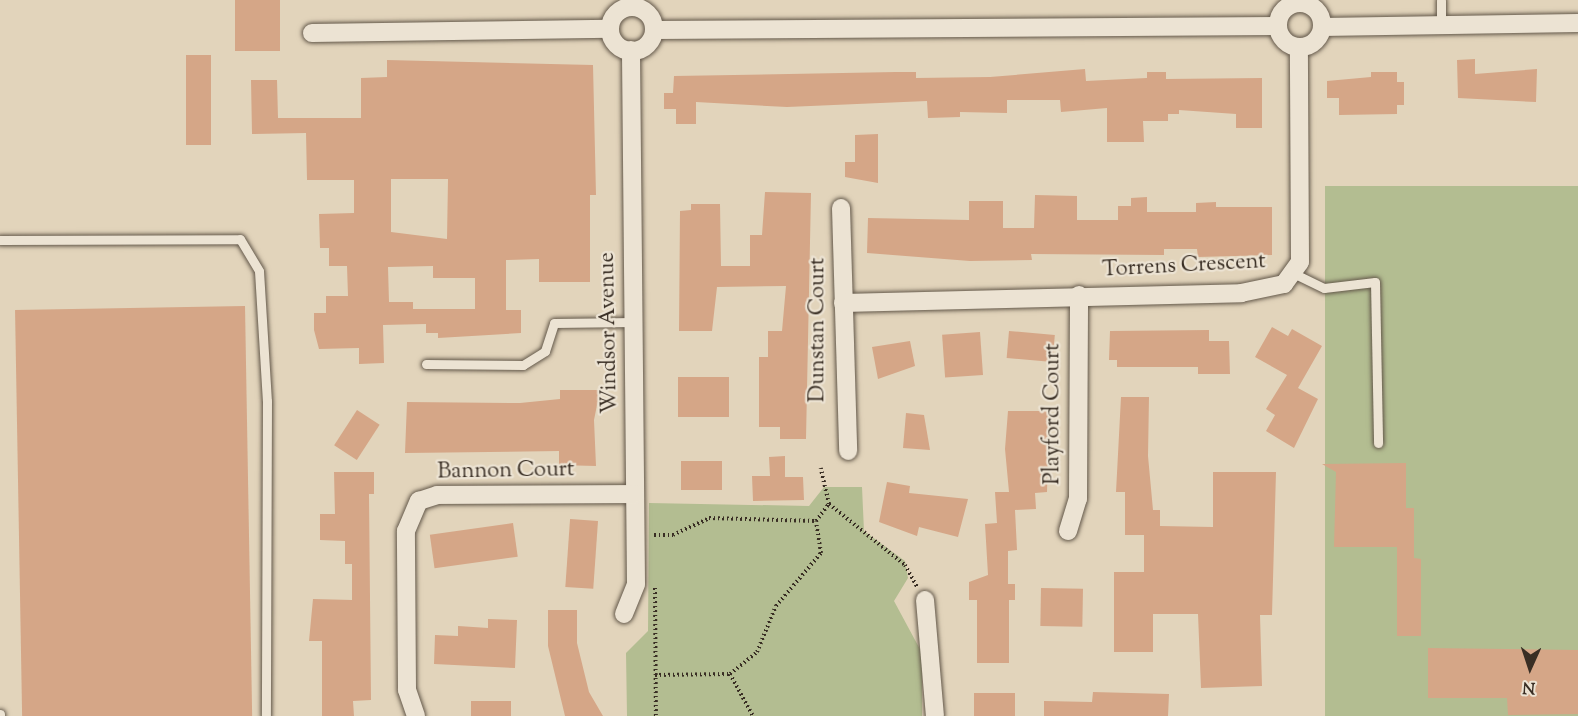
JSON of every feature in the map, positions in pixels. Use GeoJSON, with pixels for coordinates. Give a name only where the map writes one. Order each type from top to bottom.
{"type":"FeatureCollection","features":[{"type":"Feature","properties":{"kind":"street"},"geometry":{"type":"LineString","coordinates":[[1301,2],[1314,9],[1322,27],[1311,44],[1299,47],[1283,40],[1278,26],[1284,10],[1301,2]]}},
{"type":"Feature","properties":{"kind":"street"},"geometry":{"type":"LineString","coordinates":[[634,3],[647,12],[654,30],[644,47],[632,50],[616,43],[610,29],[617,13],[634,3]]}},
{"type":"Feature","properties":{"kind":"street"},"geometry":{"type":"LineString","coordinates":[[1322,27],[1578,23]]}},
{"type":"Feature","properties":{"kind":"street"},"geometry":{"type":"LineString","coordinates":[[654,30],[1278,26]]}},
{"type":"Feature","properties":{"kind":"street"},"geometry":{"type":"LineString","coordinates":[[312,33],[610,29]]}},
{"type":"Feature","properties":{"kind":"street","name":"Torrens Crescent"},"geometry":{"type":"LineString","coordinates":[[843,303],[1079,295],[1241,293],[1269,290],[1295,274],[1300,262],[1299,47]]}},
{"type":"Feature","properties":{"kind":"street","name":"Windsor Avenue"},"geometry":{"type":"LineString","coordinates":[[624,614],[636,584],[632,50]]}},
{"type":"Feature","properties":{"kind":"street","name":"Dunstan Court"},"geometry":{"type":"LineString","coordinates":[[842,208],[848,451]]}},
{"type":"Feature","properties":{"kind":"street","name":"Playford Court"},"geometry":{"type":"LineString","coordinates":[[1068,531],[1078,499],[1079,295]]}},
{"type":"Feature","properties":{"kind":"street","name":"Bannon Court"},"geometry":{"type":"LineString","coordinates":[[416,716],[407,690],[406,531],[419,501],[437,495],[635,494]]}},
{"type":"Feature","properties":{"kind":"street"},"geometry":{"type":"LineString","coordinates":[[925,600],[936,716]]}},
{"type":"Feature","properties":{"kind":"lane"},"geometry":{"type":"LineString","coordinates":[[1441,0],[1441,25]]}},
{"type":"Feature","properties":{"kind":"lane"},"geometry":{"type":"LineString","coordinates":[[0,240],[240,239],[259,271],[267,401],[266,716]]}},
{"type":"Feature","properties":{"kind":"lane"},"geometry":{"type":"LineString","coordinates":[[1295,274],[1324,288],[1375,282],[1378,443]]}},
{"type":"Feature","properties":{"kind":"lane"},"geometry":{"type":"LineString","coordinates":[[426,364],[523,365],[545,351],[554,323],[634,322]]}},
{"type":"Feature","properties":{"kind":"path"},"geometry":{"type":"LineString","coordinates":[[821,468],[829,504],[909,572]]}},
{"type":"Feature","properties":{"kind":"path"},"geometry":{"type":"LineString","coordinates":[[655,675],[730,674],[757,652],[777,606],[821,553],[816,521],[829,504]]}},
{"type":"Feature","properties":{"kind":"path"},"geometry":{"type":"LineString","coordinates":[[654,535],[673,535],[709,518],[816,521]]}},
{"type":"Feature","properties":{"kind":"path"},"geometry":{"type":"LineString","coordinates":[[730,674],[753,716]]}},
{"type":"Feature","properties":{"kind":"green space"},"geometry":{"type":"Polygon","coordinates":[[[1325,186],[1578,186],[1578,716],[1325,716],[1325,186]]]}},
{"type":"Feature","properties":{"kind":"green space"},"geometry":{"type":"Polygon","coordinates":[[[824,487],[862,487],[864,531],[905,561],[908,578],[894,601],[922,653],[922,716],[627,716],[626,653],[648,631],[649,503],[809,506],[824,487]]]}},
{"type":"Feature","properties":{"kind":"building"},"geometry":{"type":"Polygon","coordinates":[[[235,0],[280,0],[280,51],[235,51],[235,0]]]}},
{"type":"Feature","properties":{"kind":"building"},"geometry":{"type":"Polygon","coordinates":[[[186,55],[211,55],[211,145],[186,145],[186,55]]]}},
{"type":"Feature","properties":{"kind":"building"},"geometry":{"type":"Polygon","coordinates":[[[1475,59],[1475,74],[1537,69],[1536,102],[1458,98],[1457,60],[1475,59]]]}},
{"type":"Feature","properties":{"kind":"building"},"geometry":{"type":"Polygon","coordinates":[[[387,60],[593,65],[596,195],[590,195],[590,282],[539,282],[539,259],[506,260],[506,310],[521,310],[521,333],[438,338],[438,333],[426,333],[426,324],[383,325],[384,363],[359,364],[359,348],[319,349],[314,330],[314,313],[326,313],[326,296],[348,296],[347,266],[329,266],[329,248],[320,248],[319,214],[354,213],[354,180],[307,180],[306,133],[252,134],[251,80],[277,80],[278,118],[361,118],[361,78],[387,77],[387,60]],[[391,179],[391,232],[447,239],[448,179],[391,179]],[[433,266],[388,267],[389,302],[413,302],[413,309],[475,309],[475,278],[433,278],[433,266]]]}},
{"type":"Feature","properties":{"kind":"building"},"geometry":{"type":"Polygon","coordinates":[[[1085,69],[1086,81],[1147,78],[1147,72],[1166,72],[1166,79],[1262,78],[1262,128],[1236,128],[1236,114],[1179,110],[1179,114],[1168,114],[1168,121],[1143,121],[1144,142],[1107,142],[1107,108],[1061,112],[1060,100],[1007,100],[1007,113],[960,112],[960,117],[928,118],[927,101],[787,107],[696,102],[696,124],[676,124],[676,109],[664,109],[664,93],[673,93],[674,76],[916,72],[916,78],[990,77],[1085,69]]]}},
{"type":"Feature","properties":{"kind":"building"},"geometry":{"type":"Polygon","coordinates":[[[1371,72],[1397,72],[1397,82],[1404,82],[1404,105],[1397,105],[1397,114],[1339,115],[1339,98],[1327,98],[1327,81],[1371,77],[1371,72]]]}},
{"type":"Feature","properties":{"kind":"building"},"geometry":{"type":"Polygon","coordinates":[[[878,134],[878,183],[845,177],[845,162],[855,162],[855,135],[878,134]]]}},
{"type":"Feature","properties":{"kind":"building"},"geometry":{"type":"Polygon","coordinates":[[[765,192],[811,193],[806,439],[780,439],[780,427],[759,427],[759,357],[768,357],[768,331],[782,331],[786,286],[717,287],[712,331],[679,331],[680,211],[691,210],[691,204],[720,204],[721,266],[750,266],[750,235],[762,235],[765,192]]]}},
{"type":"Feature","properties":{"kind":"building"},"geometry":{"type":"Polygon","coordinates":[[[1035,195],[1077,196],[1077,220],[1118,220],[1118,206],[1131,206],[1131,198],[1147,197],[1147,212],[1196,212],[1196,203],[1216,202],[1216,207],[1272,207],[1272,255],[1198,257],[1197,249],[1164,249],[1164,255],[1031,254],[1032,260],[970,261],[867,253],[868,218],[969,220],[969,201],[1003,201],[1003,228],[1034,228],[1035,195]]]}},
{"type":"Feature","properties":{"kind":"building"},"geometry":{"type":"Polygon","coordinates":[[[245,306],[252,716],[22,716],[15,310],[245,306]]]}},
{"type":"Feature","properties":{"kind":"building"},"geometry":{"type":"Polygon","coordinates":[[[1272,327],[1288,336],[1292,329],[1322,346],[1298,388],[1318,399],[1294,448],[1266,431],[1275,415],[1266,409],[1287,375],[1255,357],[1272,327]]]}},
{"type":"Feature","properties":{"kind":"building"},"geometry":{"type":"Polygon","coordinates":[[[1209,330],[1209,341],[1229,341],[1230,374],[1198,374],[1198,367],[1117,367],[1117,360],[1109,360],[1110,331],[1209,330]]]}},
{"type":"Feature","properties":{"kind":"building"},"geometry":{"type":"Polygon","coordinates":[[[1009,331],[1055,335],[1052,362],[1007,358],[1009,331]]]}},
{"type":"Feature","properties":{"kind":"building"},"geometry":{"type":"Polygon","coordinates":[[[980,332],[983,375],[945,378],[942,335],[980,332]]]}},
{"type":"Feature","properties":{"kind":"building"},"geometry":{"type":"Polygon","coordinates":[[[910,341],[915,366],[878,379],[872,347],[910,341]]]}},
{"type":"Feature","properties":{"kind":"building"},"geometry":{"type":"Polygon","coordinates":[[[678,377],[729,377],[729,417],[678,417],[678,377]]]}},
{"type":"Feature","properties":{"kind":"building"},"geometry":{"type":"Polygon","coordinates":[[[560,390],[600,390],[594,420],[596,466],[559,465],[559,451],[405,453],[407,402],[520,403],[560,399],[560,390]]]}},
{"type":"Feature","properties":{"kind":"building"},"geometry":{"type":"Polygon","coordinates":[[[1121,397],[1149,397],[1148,456],[1153,510],[1160,510],[1160,526],[1213,527],[1213,472],[1276,472],[1272,615],[1260,615],[1262,686],[1201,688],[1198,614],[1153,614],[1153,652],[1114,652],[1114,572],[1144,572],[1144,535],[1125,535],[1125,492],[1116,492],[1121,397]]]}},
{"type":"Feature","properties":{"kind":"building"},"geometry":{"type":"Polygon","coordinates":[[[357,410],[380,425],[357,460],[334,445],[357,410]]]}},
{"type":"Feature","properties":{"kind":"building"},"geometry":{"type":"Polygon","coordinates":[[[1008,411],[1049,411],[1047,492],[1035,493],[1036,509],[1015,510],[1017,550],[1008,551],[1008,584],[1015,584],[1015,600],[1009,600],[1009,663],[977,663],[977,600],[969,600],[969,582],[988,575],[985,524],[997,523],[995,492],[1009,492],[1005,449],[1008,411]]]}},
{"type":"Feature","properties":{"kind":"building"},"geometry":{"type":"Polygon","coordinates":[[[906,413],[924,415],[930,450],[903,448],[906,413]]]}},
{"type":"Feature","properties":{"kind":"building"},"geometry":{"type":"Polygon","coordinates":[[[785,456],[785,477],[803,477],[804,500],[753,501],[752,476],[770,476],[769,457],[785,456]]]}},
{"type":"Feature","properties":{"kind":"building"},"geometry":{"type":"Polygon","coordinates":[[[681,461],[722,461],[722,490],[681,490],[681,461]]]}},
{"type":"Feature","properties":{"kind":"building"},"geometry":{"type":"Polygon","coordinates":[[[1406,463],[1406,508],[1414,508],[1414,558],[1421,559],[1421,636],[1397,636],[1397,547],[1334,547],[1336,472],[1322,464],[1406,463]]]}},
{"type":"Feature","properties":{"kind":"building"},"geometry":{"type":"Polygon","coordinates":[[[334,472],[374,472],[374,494],[369,494],[371,700],[353,701],[354,716],[322,716],[322,641],[309,641],[313,599],[352,600],[352,564],[345,564],[345,541],[320,540],[320,514],[335,514],[334,472]]]}},
{"type":"Feature","properties":{"kind":"building"},"geometry":{"type":"Polygon","coordinates":[[[887,482],[910,486],[909,493],[968,499],[958,537],[919,527],[917,536],[879,522],[887,482]]]}},
{"type":"Feature","properties":{"kind":"building"},"geometry":{"type":"Polygon","coordinates":[[[570,519],[598,521],[593,589],[565,587],[570,519]]]}},
{"type":"Feature","properties":{"kind":"building"},"geometry":{"type":"Polygon","coordinates":[[[513,523],[518,557],[435,568],[430,535],[513,523]]]}},
{"type":"Feature","properties":{"kind":"building"},"geometry":{"type":"Polygon","coordinates":[[[1041,588],[1083,589],[1082,627],[1040,626],[1041,588]]]}},
{"type":"Feature","properties":{"kind":"building"},"geometry":{"type":"Polygon","coordinates":[[[548,610],[577,610],[577,643],[589,692],[603,716],[565,716],[548,646],[548,610]]]}},
{"type":"Feature","properties":{"kind":"building"},"geometry":{"type":"Polygon","coordinates":[[[488,619],[517,620],[515,668],[434,664],[435,635],[458,636],[458,626],[488,628],[488,619]]]}},
{"type":"Feature","properties":{"kind":"building"},"geometry":{"type":"Polygon","coordinates":[[[1428,648],[1578,650],[1578,714],[1508,715],[1507,698],[1428,698],[1428,648]]]}},
{"type":"Feature","properties":{"kind":"building"},"geometry":{"type":"Polygon","coordinates":[[[1093,692],[1169,694],[1168,716],[1044,716],[1044,701],[1092,702],[1093,692]]]}},
{"type":"Feature","properties":{"kind":"building"},"geometry":{"type":"Polygon","coordinates":[[[974,693],[1015,693],[1015,716],[974,716],[974,693]]]}},
{"type":"Feature","properties":{"kind":"building"},"geometry":{"type":"Polygon","coordinates":[[[471,701],[511,701],[511,716],[471,716],[471,701]]]}}]}
